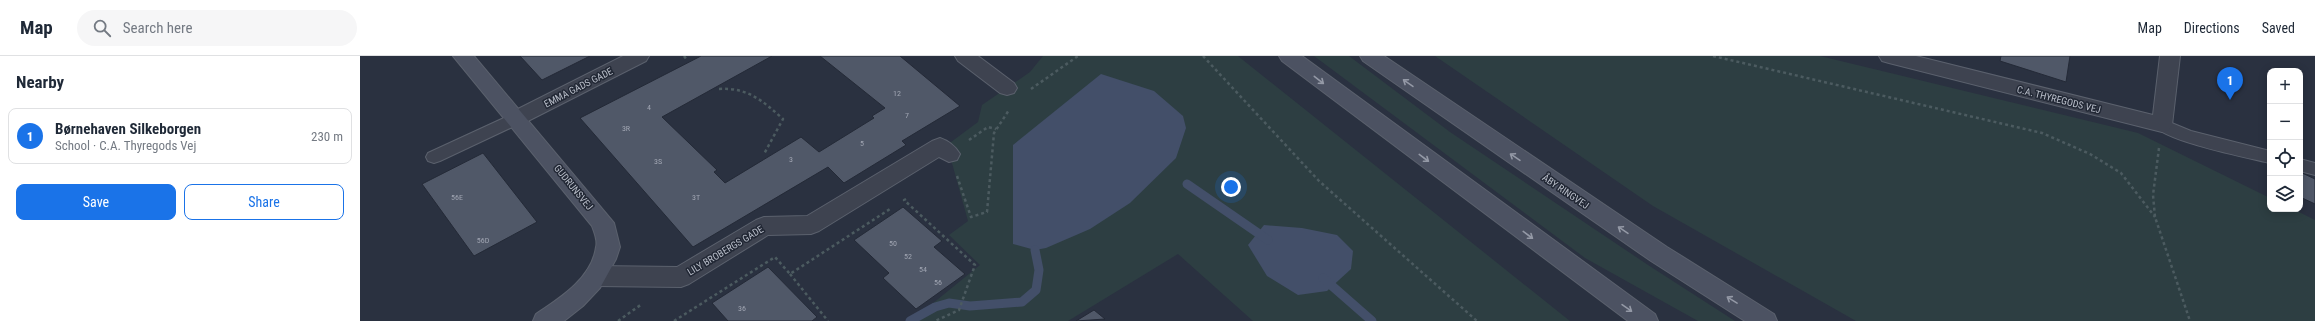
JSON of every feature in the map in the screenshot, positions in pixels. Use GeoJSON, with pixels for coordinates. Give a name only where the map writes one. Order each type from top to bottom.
{"type":"FeatureCollection","features":[{"type":"Feature","properties":{"kind":"main road","name":"GUDRUNSVEJ"},"geometry":{"type":"LineString","coordinates":[[463,56],[517,118],[603,223],[608,246],[596,276],[575,301],[545,321]]}},
{"type":"Feature","properties":{"kind":"main road"},"geometry":{"type":"LineString","coordinates":[[1289,56],[1646,321]]}},
{"type":"Feature","properties":{"kind":"main road","name":"ÅBY RINGVEJ"},"geometry":{"type":"LineString","coordinates":[[1370,56],[1652,250],[1765,321]]}},
{"type":"Feature","properties":{"kind":"street","name":"EMMA GADS GADE"},"geometry":{"type":"LineString","coordinates":[[517,118],[639,56]]}},
{"type":"Feature","properties":{"kind":"street"},"geometry":{"type":"LineString","coordinates":[[965,56],[1015,95]]}},
{"type":"Feature","properties":{"kind":"street","name":"C.A. THYREGODS VEJ"},"geometry":{"type":"LineString","coordinates":[[1889,56],[2162,125]]}},
{"type":"Feature","properties":{"kind":"street"},"geometry":{"type":"LineString","coordinates":[[2162,125],[2170,56]]}},
{"type":"Feature","properties":{"kind":"street","name":"LILY BROBERGS GADE"},"geometry":{"type":"LineString","coordinates":[[596,276],[681,277],[764,226],[811,225],[940,146],[950,154]]}},
{"type":"Feature","properties":{"kind":"lane"},"geometry":{"type":"LineString","coordinates":[[434,157],[517,118]]}},
{"type":"Feature","properties":{"kind":"lane"},"geometry":{"type":"LineString","coordinates":[[2162,125],[2187,136],[2267,156]]}},
{"type":"Feature","properties":{"kind":"lane"},"geometry":{"type":"LineString","coordinates":[[2303,166],[2315,169]]}},
{"type":"Feature","properties":{"kind":"path"},"geometry":{"type":"LineString","coordinates":[[684,56],[687,60]]}},
{"type":"Feature","properties":{"kind":"path"},"geometry":{"type":"LineString","coordinates":[[950,154],[971,217],[987,212],[994,133],[1015,95],[1078,56]]}},
{"type":"Feature","properties":{"kind":"path"},"geometry":{"type":"LineString","coordinates":[[1203,56],[1319,181],[1477,321]]}},
{"type":"Feature","properties":{"kind":"path"},"geometry":{"type":"LineString","coordinates":[[1714,56],[2042,133],[2090,154],[2121,173],[2156,217]]}},
{"type":"Feature","properties":{"kind":"path"},"geometry":{"type":"LineString","coordinates":[[719,89],[730,87],[754,93],[783,119],[764,154]]}},
{"type":"Feature","properties":{"kind":"path"},"geometry":{"type":"LineString","coordinates":[[2162,125],[2153,195],[2156,217],[2190,321]]}},
{"type":"Feature","properties":{"kind":"path"},"geometry":{"type":"LineString","coordinates":[[988,127],[996,129]]}},
{"type":"Feature","properties":{"kind":"path"},"geometry":{"type":"LineString","coordinates":[[790,274],[917,191],[897,172]]}},
{"type":"Feature","properties":{"kind":"path"},"geometry":{"type":"LineString","coordinates":[[904,200],[975,265],[959,310],[935,321]]}},
{"type":"Feature","properties":{"kind":"path"},"geometry":{"type":"LineString","coordinates":[[674,321],[775,257],[828,321]]}},
{"type":"Feature","properties":{"kind":"shaded area"},"geometry":{"type":"Polygon","coordinates":[[[1043,56],[1238,56],[1570,321],[1253,321],[1178,254],[1068,321],[911,321],[980,265],[949,235],[968,221],[947,145],[978,122],[982,105],[1030,72],[1043,56]]]}},
{"type":"Feature","properties":{"kind":"shaded area"},"geometry":{"type":"Polygon","coordinates":[[[1314,56],[1349,56],[1450,132],[1648,265],[1735,321],[1698,321],[1585,258],[1314,56]]]}},
{"type":"Feature","properties":{"kind":"shaded area"},"geometry":{"type":"Polygon","coordinates":[[[1435,56],[1820,56],[2138,133],[2267,197],[2267,212],[2299,212],[2315,220],[2315,321],[1856,321],[1653,206],[1435,56]]]}},
{"type":"Feature","properties":{"kind":"water"},"geometry":{"type":"Polygon","coordinates":[[[1101,74],[1154,91],[1183,116],[1186,128],[1176,158],[1130,203],[1090,229],[1046,248],[1035,250],[1013,244],[1013,145],[1101,74]]]}},
{"type":"Feature","properties":{"kind":"water"},"geometry":{"type":"Polygon","coordinates":[[[1264,225],[1302,228],[1337,235],[1353,251],[1351,269],[1327,291],[1298,295],[1267,276],[1248,245],[1264,225]]]}},
{"type":"Feature","properties":{"kind":"building"},"geometry":{"type":"Polygon","coordinates":[[[520,56],[590,56],[542,80],[520,56]]]}},
{"type":"Feature","properties":{"kind":"building"},"geometry":{"type":"Polygon","coordinates":[[[701,56],[772,56],[662,117],[717,170],[714,172],[725,183],[801,137],[819,152],[874,118],[872,116],[885,108],[820,56],[900,56],[960,106],[902,141],[906,145],[844,183],[828,167],[693,247],[580,118],[701,56]]]}},
{"type":"Feature","properties":{"kind":"building"},"geometry":{"type":"Polygon","coordinates":[[[2001,56],[2070,56],[2066,82],[2000,61],[2001,56]]]}},
{"type":"Feature","properties":{"kind":"building"},"geometry":{"type":"Polygon","coordinates":[[[483,153],[537,222],[474,256],[422,184],[483,153]]]}},
{"type":"Feature","properties":{"kind":"building"},"geometry":{"type":"Polygon","coordinates":[[[2303,173],[2315,179],[2315,204],[2303,198],[2303,173]]]}},
{"type":"Feature","properties":{"kind":"building"},"geometry":{"type":"Polygon","coordinates":[[[903,207],[942,241],[934,247],[965,274],[916,309],[883,278],[889,273],[854,240],[903,207]]]}},
{"type":"Feature","properties":{"kind":"building"},"geometry":{"type":"Polygon","coordinates":[[[768,267],[817,317],[812,321],[728,321],[712,303],[768,267]]]}},
{"type":"Feature","properties":{"kind":"building"},"geometry":{"type":"Polygon","coordinates":[[[1094,310],[1105,319],[1076,321],[1094,310]]]}},
{"type":"Feature","properties":{"kind":"waterway"},"geometry":{"type":"LineString","coordinates":[[1187,184],[1268,240]]}},
{"type":"Feature","properties":{"kind":"waterway"},"geometry":{"type":"LineString","coordinates":[[910,321],[935,307],[949,303],[970,306],[1022,302],[1036,290],[1039,270],[1035,250]]}},
{"type":"Feature","properties":{"kind":"waterway"},"geometry":{"type":"LineString","coordinates":[[1323,278],[1372,321]]}},
{"type":"Feature","properties":{"kind":"place","name":"Børnehaven Silkeborgen"},"geometry":{"type":"Point","coordinates":[2230,100]}}]}
